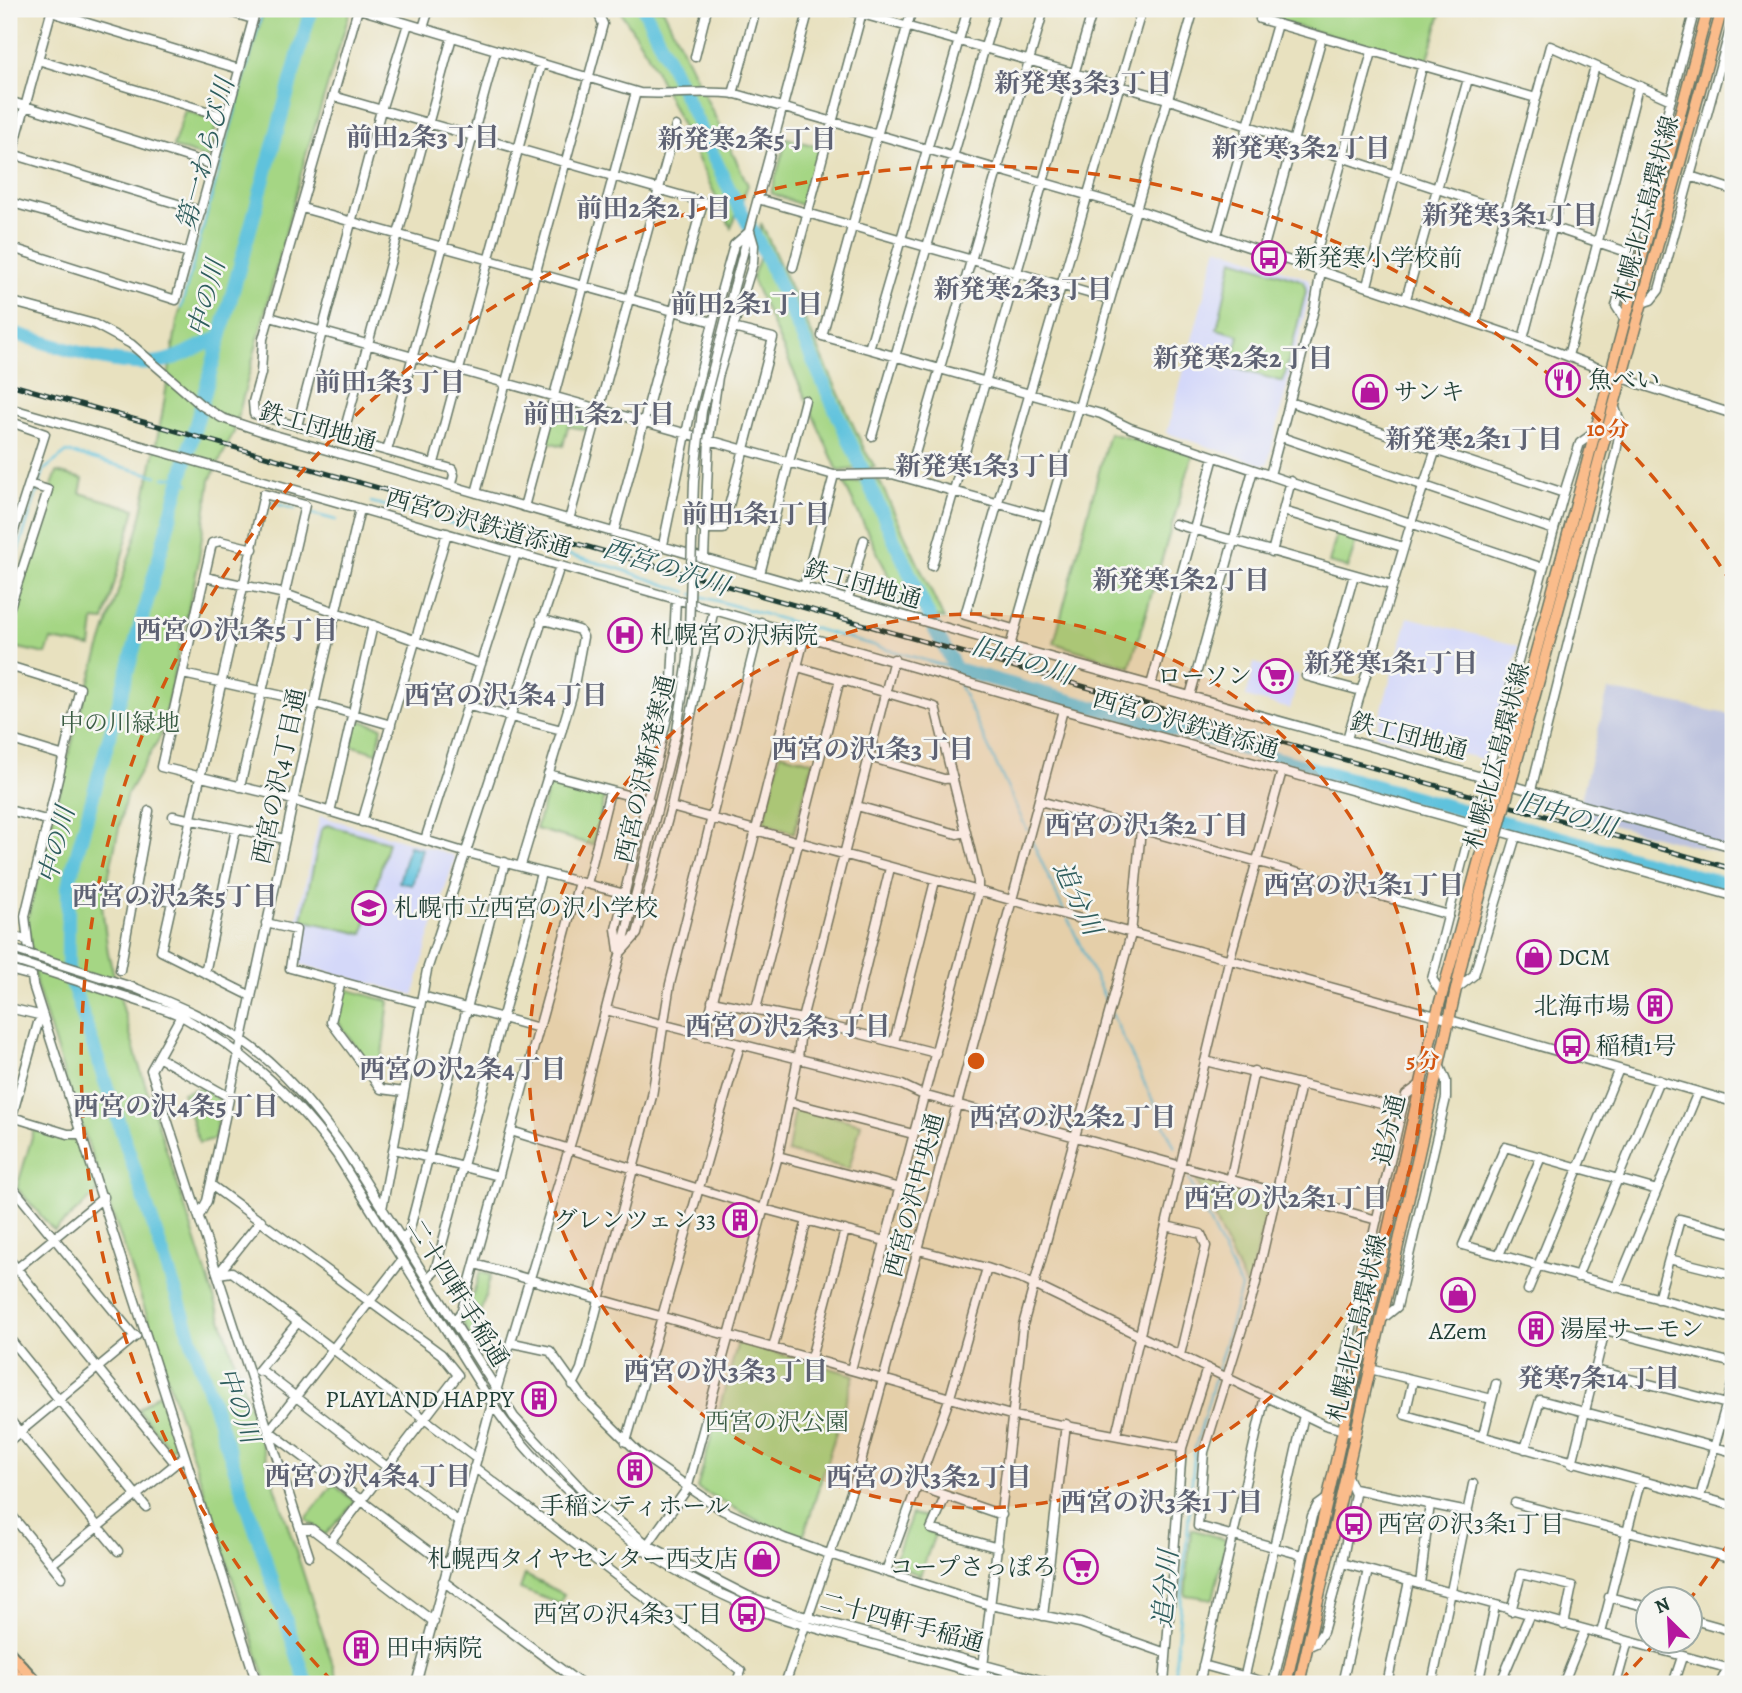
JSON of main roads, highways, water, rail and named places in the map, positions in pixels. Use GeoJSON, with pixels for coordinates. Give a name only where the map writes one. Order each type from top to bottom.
{"type":"FeatureCollection","features":[{"type":"Feature","properties":{"kind":"highway"},"geometry":{"type":"LineString","coordinates":[[9,1652],[38,1684]]}},
{"type":"Feature","properties":{"kind":"highway"},"geometry":{"type":"LineString","coordinates":[[9,1667],[24,1684]]}},
{"type":"Feature","properties":{"kind":"main road","name":"札幌北広島環状線"},"geometry":{"type":"LineString","coordinates":[[1569,551],[1594,433],[1708,9]]}},
{"type":"Feature","properties":{"kind":"main road","name":"札幌北広島環状線"},"geometry":{"type":"LineString","coordinates":[[1436,1016],[1458,957],[1569,551],[1622,377],[1722,9]]}},
{"type":"Feature","properties":{"kind":"main road","name":"札幌北広島環状線"},"geometry":{"type":"LineString","coordinates":[[1299,1684],[1455,989],[1458,957]]}},
{"type":"Feature","properties":{"kind":"main road","name":"追分通"},"geometry":{"type":"LineString","coordinates":[[1286,1684],[1436,1016]]}},
{"type":"Feature","properties":{"kind":"water"},"geometry":{"type":"Polygon","coordinates":[[[409,846],[422,849],[412,885],[399,882],[409,846]]]}},
{"type":"Feature","properties":{"kind":"waterway","name":"第一わらび川"},"geometry":{"type":"LineString","coordinates":[[181,308],[263,9]]}},
{"type":"Feature","properties":{"kind":"waterway","name":"中の川"},"geometry":{"type":"LineString","coordinates":[[307,1684],[68,971],[68,886],[311,9]]}},
{"type":"Feature","properties":{"kind":"waterway","name":"旧中の川"},"geometry":{"type":"LineString","coordinates":[[644,9],[729,189],[766,256],[935,630],[956,669],[1733,886]]}},
{"type":"Feature","properties":{"kind":"waterway"},"geometry":{"type":"LineString","coordinates":[[9,332],[100,358],[136,363],[170,359],[219,338]]}},
{"type":"Feature","properties":{"kind":"waterway"},"geometry":{"type":"LineString","coordinates":[[9,579],[44,470],[67,452],[157,476]]}},
{"type":"Feature","properties":{"kind":"waterway","name":"西宮の沢川"},"geometry":{"type":"LineString","coordinates":[[164,478],[179,476],[189,484]]}},
{"type":"Feature","properties":{"kind":"waterway","name":"西宮の沢川"},"geometry":{"type":"LineString","coordinates":[[270,502],[295,509]]}},
{"type":"Feature","properties":{"kind":"waterway","name":"西宮の沢川"},"geometry":{"type":"LineString","coordinates":[[371,502],[617,568],[687,592]]}},
{"type":"Feature","properties":{"kind":"waterway","name":"西宮の沢川"},"geometry":{"type":"LineString","coordinates":[[309,513],[336,520]]}},
{"type":"Feature","properties":{"kind":"waterway"},"geometry":{"type":"LineString","coordinates":[[1432,536],[1534,571]]}},
{"type":"Feature","properties":{"kind":"waterway","name":"西宮の沢川"},"geometry":{"type":"LineString","coordinates":[[693,594],[956,669]]}},
{"type":"Feature","properties":{"kind":"waterway","name":"追分川"},"geometry":{"type":"LineString","coordinates":[[959,684],[1027,830]]}},
{"type":"Feature","properties":{"kind":"waterway","name":"追分川"},"geometry":{"type":"LineString","coordinates":[[1031,839],[1065,913]]}},
{"type":"Feature","properties":{"kind":"waterway","name":"追分川"},"geometry":{"type":"LineString","coordinates":[[1068,919],[1108,1005]]}},
{"type":"Feature","properties":{"kind":"waterway","name":"追分川"},"geometry":{"type":"LineString","coordinates":[[1112,1014],[1175,1148]]}},
{"type":"Feature","properties":{"kind":"waterway","name":"追分川"},"geometry":{"type":"LineString","coordinates":[[1181,1684],[1176,1672],[1176,1657],[1195,1448],[1241,1288],[1189,1179]]}},
{"type":"Feature","properties":{"kind":"railway"},"geometry":{"type":"LineString","coordinates":[[9,384],[1733,869]]}},
{"type":"Feature","properties":{"kind":"place","name":"新発寒小学校前"},"geometry":{"type":"Point","coordinates":[1269,258]}},
{"type":"Feature","properties":{"kind":"place","name":"魚べい"},"geometry":{"type":"Point","coordinates":[1563,380]}},
{"type":"Feature","properties":{"kind":"place","name":"サンキ"},"geometry":{"type":"Point","coordinates":[1370,392]}},
{"type":"Feature","properties":{"kind":"place","name":"札幌宮の沢病院"},"geometry":{"type":"Point","coordinates":[625,635]}},
{"type":"Feature","properties":{"kind":"place","name":"ローソン"},"geometry":{"type":"Point","coordinates":[1276,676]}},
{"type":"Feature","properties":{"kind":"place","name":"札幌市立西宮の沢小学校"},"geometry":{"type":"Point","coordinates":[369,908]}},
{"type":"Feature","properties":{"kind":"place","name":"DCM"},"geometry":{"type":"Point","coordinates":[1534,957]}},
{"type":"Feature","properties":{"kind":"place","name":"北海市場"},"geometry":{"type":"Point","coordinates":[1655,1006]}},
{"type":"Feature","properties":{"kind":"place","name":"稲積1号"},"geometry":{"type":"Point","coordinates":[1572,1046]}},
{"type":"Feature","properties":{"kind":"place","name":"グレンツェン33"},"geometry":{"type":"Point","coordinates":[740,1220]}},
{"type":"Feature","properties":{"kind":"place","name":"AZem"},"geometry":{"type":"Point","coordinates":[1458,1295]}},
{"type":"Feature","properties":{"kind":"place","name":"湯屋サーモン"},"geometry":{"type":"Point","coordinates":[1536,1329]}},
{"type":"Feature","properties":{"kind":"place","name":"PLAYLAND HAPPY"},"geometry":{"type":"Point","coordinates":[539,1399]}},
{"type":"Feature","properties":{"kind":"place","name":"手稲シティホール"},"geometry":{"type":"Point","coordinates":[635,1470]}},
{"type":"Feature","properties":{"kind":"place","name":"西宮の沢3条1丁目"},"geometry":{"type":"Point","coordinates":[1354,1524]}},
{"type":"Feature","properties":{"kind":"place","name":"札幌西タイヤセンター西支店"},"geometry":{"type":"Point","coordinates":[762,1559]}},
{"type":"Feature","properties":{"kind":"place","name":"コープさっぽろ"},"geometry":{"type":"Point","coordinates":[1081,1567]}},
{"type":"Feature","properties":{"kind":"place","name":"西宮の沢4条3丁目"},"geometry":{"type":"Point","coordinates":[747,1614]}},
{"type":"Feature","properties":{"kind":"place","name":"田中病院"},"geometry":{"type":"Point","coordinates":[361,1648]}},
{"type":"Feature","properties":{"kind":"district","name":"新発寒3条3丁目"},"geometry":{"type":"Point","coordinates":[1083,83]}},
{"type":"Feature","properties":{"kind":"district","name":"前田2条3丁目"},"geometry":{"type":"Point","coordinates":[423,137]}},
{"type":"Feature","properties":{"kind":"district","name":"新発寒2条5丁目"},"geometry":{"type":"Point","coordinates":[747,139]}},
{"type":"Feature","properties":{"kind":"district","name":"新発寒3条2丁目"},"geometry":{"type":"Point","coordinates":[1301,148]}},
{"type":"Feature","properties":{"kind":"district","name":"前田2条2丁目"},"geometry":{"type":"Point","coordinates":[654,208]}},
{"type":"Feature","properties":{"kind":"district","name":"新発寒3条1丁目"},"geometry":{"type":"Point","coordinates":[1510,215]}},
{"type":"Feature","properties":{"kind":"district","name":"新発寒2条3丁目"},"geometry":{"type":"Point","coordinates":[1023,289]}},
{"type":"Feature","properties":{"kind":"district","name":"前田2条1丁目"},"geometry":{"type":"Point","coordinates":[747,304]}},
{"type":"Feature","properties":{"kind":"district","name":"新発寒2条2丁目"},"geometry":{"type":"Point","coordinates":[1243,358]}},
{"type":"Feature","properties":{"kind":"district","name":"前田1条3丁目"},"geometry":{"type":"Point","coordinates":[390,382]}},
{"type":"Feature","properties":{"kind":"district","name":"前田1条2丁目"},"geometry":{"type":"Point","coordinates":[599,414]}},
{"type":"Feature","properties":{"kind":"district","name":"新発寒2条1丁目"},"geometry":{"type":"Point","coordinates":[1474,439]}},
{"type":"Feature","properties":{"kind":"district","name":"新発寒1条3丁目"},"geometry":{"type":"Point","coordinates":[983,466]}},
{"type":"Feature","properties":{"kind":"district","name":"前田1条1丁目"},"geometry":{"type":"Point","coordinates":[756,514]}},
{"type":"Feature","properties":{"kind":"district","name":"新発寒1条2丁目"},"geometry":{"type":"Point","coordinates":[1181,580]}},
{"type":"Feature","properties":{"kind":"district","name":"西宮の沢1条5丁目"},"geometry":{"type":"Point","coordinates":[237,630]}},
{"type":"Feature","properties":{"kind":"district","name":"新発寒1条1丁目"},"geometry":{"type":"Point","coordinates":[1391,663]}},
{"type":"Feature","properties":{"kind":"district","name":"西宮の沢1条4丁目"},"geometry":{"type":"Point","coordinates":[506,695]}},
{"type":"Feature","properties":{"kind":"district","name":"西宮の沢1条3丁目"},"geometry":{"type":"Point","coordinates":[873,749]}},
{"type":"Feature","properties":{"kind":"district","name":"西宮の沢1条2丁目"},"geometry":{"type":"Point","coordinates":[1147,825]}},
{"type":"Feature","properties":{"kind":"district","name":"西宮の沢1条1丁目"},"geometry":{"type":"Point","coordinates":[1364,885]}},
{"type":"Feature","properties":{"kind":"district","name":"西宮の沢2条5丁目"},"geometry":{"type":"Point","coordinates":[175,896]}},
{"type":"Feature","properties":{"kind":"district","name":"西宮の沢2条3丁目"},"geometry":{"type":"Point","coordinates":[788,1026]}},
{"type":"Feature","properties":{"kind":"district","name":"西宮の沢2条4丁目"},"geometry":{"type":"Point","coordinates":[463,1069]}},
{"type":"Feature","properties":{"kind":"district","name":"西宮の沢4条5丁目"},"geometry":{"type":"Point","coordinates":[176,1106]}},
{"type":"Feature","properties":{"kind":"district","name":"西宮の沢2条2丁目"},"geometry":{"type":"Point","coordinates":[1073,1117]}},
{"type":"Feature","properties":{"kind":"district","name":"西宮の沢2条1丁目"},"geometry":{"type":"Point","coordinates":[1286,1198]}},
{"type":"Feature","properties":{"kind":"district","name":"西宮の沢3条3丁目"},"geometry":{"type":"Point","coordinates":[726,1371]}},
{"type":"Feature","properties":{"kind":"district","name":"発寒7条14丁目"},"geometry":{"type":"Point","coordinates":[1599,1378]}},
{"type":"Feature","properties":{"kind":"district","name":"西宮の沢4条4丁目"},"geometry":{"type":"Point","coordinates":[368,1476]}},
{"type":"Feature","properties":{"kind":"district","name":"西宮の沢3条2丁目"},"geometry":{"type":"Point","coordinates":[929,1477]}},
{"type":"Feature","properties":{"kind":"district","name":"西宮の沢3条1丁目"},"geometry":{"type":"Point","coordinates":[1162,1502]}},
{"type":"Feature","properties":{"kind":"park label","name":"中の川緑地"},"geometry":{"type":"Point","coordinates":[120,723]}},
{"type":"Feature","properties":{"kind":"park label","name":"西宮の沢公園"},"geometry":{"type":"Point","coordinates":[777,1422]}}]}
